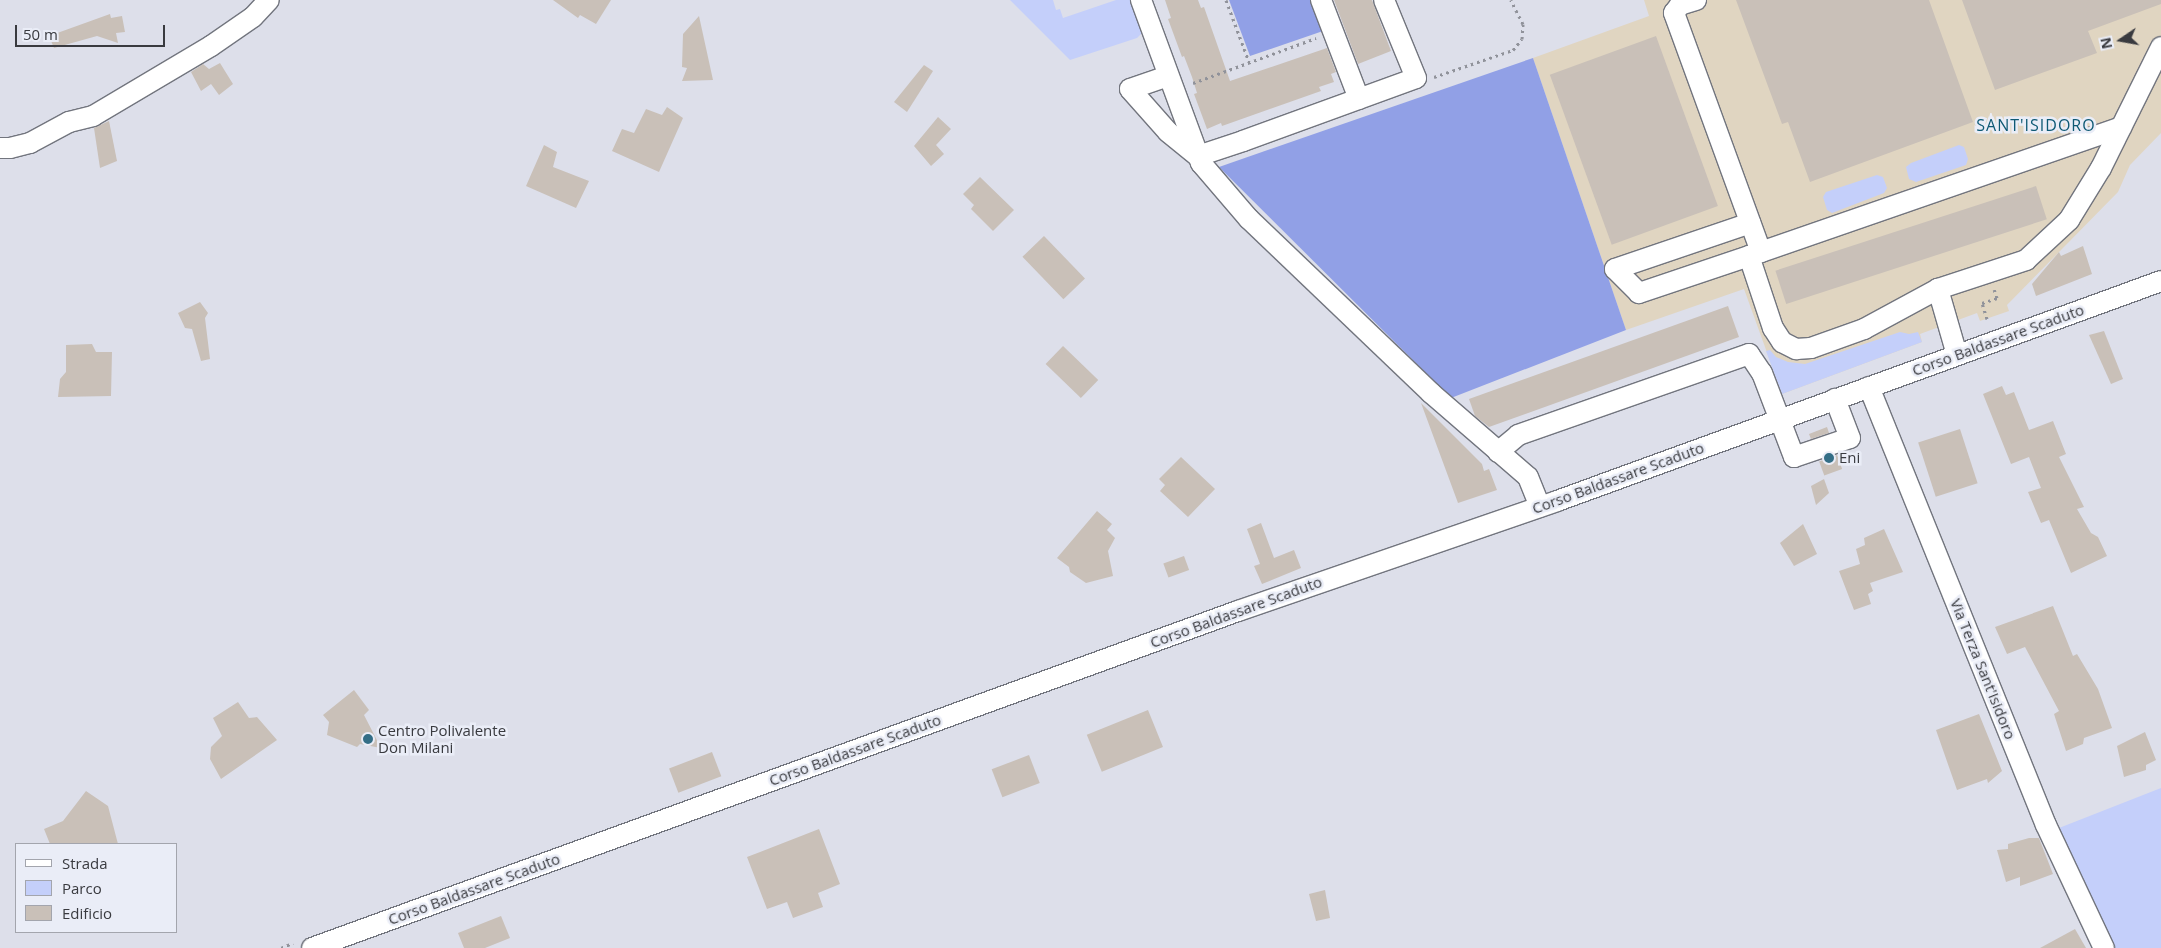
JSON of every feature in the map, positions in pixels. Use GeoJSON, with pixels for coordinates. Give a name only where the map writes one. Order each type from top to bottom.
{"type":"FeatureCollection","features":[{"type":"Feature","properties":{"kind":"street"},"geometry":{"type":"LineString","coordinates":[[0,148],[10,148],[30,143],[69,122],[93,116],[211,46],[253,17],[269,0]]}},
{"type":"Feature","properties":{"kind":"street"},"geometry":{"type":"LineString","coordinates":[[1142,0],[1200,163],[1249,219],[1431,393],[1528,477],[1540,507]]}},
{"type":"Feature","properties":{"kind":"street"},"geometry":{"type":"LineString","coordinates":[[1321,0],[1358,98]]}},
{"type":"Feature","properties":{"kind":"street"},"geometry":{"type":"LineString","coordinates":[[1198,156],[1416,78],[1384,0]]}},
{"type":"Feature","properties":{"kind":"street"},"geometry":{"type":"LineString","coordinates":[[1696,0],[1680,5],[1674,13],[1750,223],[1755,254],[1773,328],[1782,342],[1796,349],[1810,348],[1864,329],[1938,289],[2026,260],[2069,220],[2101,168],[2161,47]]}},
{"type":"Feature","properties":{"kind":"street"},"geometry":{"type":"LineString","coordinates":[[1168,76],[1130,89],[1168,132],[1198,156]]}},
{"type":"Feature","properties":{"kind":"street"},"geometry":{"type":"LineString","coordinates":[[1750,223],[1615,269],[1639,293],[2121,127]]}},
{"type":"Feature","properties":{"kind":"street","name":"Corso Baldassare Scaduto"},"geometry":{"type":"LineString","coordinates":[[322,946],[1238,611],[1540,507],[2161,282]]}},
{"type":"Feature","properties":{"kind":"street"},"geometry":{"type":"LineString","coordinates":[[1938,289],[1957,355]]}},
{"type":"Feature","properties":{"kind":"street"},"geometry":{"type":"LineString","coordinates":[[1498,452],[1518,435],[1749,354],[1762,373],[1794,457],[1850,438],[1835,399]]}},
{"type":"Feature","properties":{"kind":"street","name":"Via Terza Sant'Isidoro"},"geometry":{"type":"LineString","coordinates":[[1869,387],[2046,825],[2104,948]]}},
{"type":"Feature","properties":{"kind":"path"},"geometry":{"type":"LineString","coordinates":[[1226,0],[1249,62]]}},
{"type":"Feature","properties":{"kind":"path"},"geometry":{"type":"LineString","coordinates":[[1416,78],[1426,80],[1513,50],[1522,39],[1523,24],[1511,0]]}},
{"type":"Feature","properties":{"kind":"path"},"geometry":{"type":"LineString","coordinates":[[1194,83],[1333,31]]}},
{"type":"Feature","properties":{"kind":"path"},"geometry":{"type":"LineString","coordinates":[[1988,319],[1982,303],[1997,298],[1989,272]]}},
{"type":"Feature","properties":{"kind":"shaded area"},"geometry":{"type":"Polygon","coordinates":[[[1229,0],[1311,0],[1323,31],[1250,56],[1229,0]]]}},
{"type":"Feature","properties":{"kind":"shaded area"},"geometry":{"type":"Polygon","coordinates":[[[1644,0],[2161,0],[2161,133],[2130,165],[2118,192],[2007,305],[2009,311],[1980,321],[1977,313],[1920,334],[1922,342],[1782,394],[1744,289],[1626,330],[1533,58],[1649,16],[1644,0]]]}},
{"type":"Feature","properties":{"kind":"shaded area"},"geometry":{"type":"Polygon","coordinates":[[[1533,58],[1626,330],[1451,398],[1219,167],[1533,58]]]}},
{"type":"Feature","properties":{"kind":"green space"},"geometry":{"type":"Polygon","coordinates":[[[1010,0],[1053,0],[1056,10],[1060,9],[1063,18],[1116,0],[1131,0],[1143,32],[1137,38],[1070,60],[1010,0]]]}},
{"type":"Feature","properties":{"kind":"green space"},"geometry":{"type":"Polygon","coordinates":[[[1959,145],[1964,147],[1968,159],[1966,165],[1916,182],[1909,179],[1906,167],[1911,163],[1959,145]]]}},
{"type":"Feature","properties":{"kind":"green space"},"geometry":{"type":"Polygon","coordinates":[[[1877,175],[1883,177],[1887,188],[1884,193],[1832,213],[1827,210],[1823,197],[1826,192],[1877,175]]]}},
{"type":"Feature","properties":{"kind":"green space"},"geometry":{"type":"Polygon","coordinates":[[[1900,332],[1909,334],[1918,332],[1922,342],[1782,394],[1766,351],[1770,350],[1776,357],[1788,362],[1805,364],[1900,332]]]}},
{"type":"Feature","properties":{"kind":"green space"},"geometry":{"type":"Polygon","coordinates":[[[2161,788],[2161,948],[2113,948],[2059,828],[2161,788]]]}},
{"type":"Feature","properties":{"kind":"building"},"geometry":{"type":"Polygon","coordinates":[[[553,0],[611,0],[596,24],[580,15],[578,18],[553,0]]]}},
{"type":"Feature","properties":{"kind":"building"},"geometry":{"type":"Polygon","coordinates":[[[1165,0],[1198,0],[1201,8],[1204,7],[1230,81],[1327,48],[1336,72],[1331,74],[1334,82],[1319,87],[1321,91],[1222,126],[1221,123],[1207,129],[1194,94],[1197,93],[1192,77],[1184,56],[1182,57],[1168,19],[1171,18],[1165,0]]]}},
{"type":"Feature","properties":{"kind":"building"},"geometry":{"type":"Polygon","coordinates":[[[1334,0],[1372,0],[1391,51],[1358,64],[1334,0]]]}},
{"type":"Feature","properties":{"kind":"building"},"geometry":{"type":"Polygon","coordinates":[[[1736,0],[1929,0],[1973,122],[1810,182],[1788,122],[1782,124],[1736,0]]]}},
{"type":"Feature","properties":{"kind":"building"},"geometry":{"type":"Polygon","coordinates":[[[1962,0],[2161,0],[2161,4],[2088,31],[2097,53],[1995,90],[1962,0]]]}},
{"type":"Feature","properties":{"kind":"building"},"geometry":{"type":"Polygon","coordinates":[[[110,14],[111,18],[122,16],[125,32],[116,33],[118,43],[97,36],[54,48],[49,36],[110,14]]]}},
{"type":"Feature","properties":{"kind":"building"},"geometry":{"type":"Polygon","coordinates":[[[699,16],[713,80],[682,81],[687,68],[682,67],[683,34],[699,16]]]}},
{"type":"Feature","properties":{"kind":"building"},"geometry":{"type":"Polygon","coordinates":[[[1656,36],[1718,206],[1612,245],[1550,75],[1656,36]]]}},
{"type":"Feature","properties":{"kind":"building"},"geometry":{"type":"Polygon","coordinates":[[[220,63],[233,84],[219,95],[211,84],[201,91],[191,72],[203,64],[209,69],[220,63]]]}},
{"type":"Feature","properties":{"kind":"building"},"geometry":{"type":"Polygon","coordinates":[[[924,65],[933,71],[907,112],[894,102],[924,65]]]}},
{"type":"Feature","properties":{"kind":"building"},"geometry":{"type":"Polygon","coordinates":[[[667,107],[683,118],[659,172],[612,151],[622,129],[634,133],[646,109],[662,115],[667,107]]]}},
{"type":"Feature","properties":{"kind":"building"},"geometry":{"type":"Polygon","coordinates":[[[938,117],[951,129],[936,145],[944,154],[931,166],[914,146],[938,117]]]}},
{"type":"Feature","properties":{"kind":"building"},"geometry":{"type":"Polygon","coordinates":[[[109,121],[117,161],[100,168],[94,128],[109,121]]]}},
{"type":"Feature","properties":{"kind":"building"},"geometry":{"type":"Polygon","coordinates":[[[544,145],[557,152],[553,167],[589,181],[576,208],[526,186],[544,145]]]}},
{"type":"Feature","properties":{"kind":"building"},"geometry":{"type":"Polygon","coordinates":[[[980,177],[1014,210],[993,231],[971,209],[974,205],[963,194],[980,177]]]}},
{"type":"Feature","properties":{"kind":"building"},"geometry":{"type":"Polygon","coordinates":[[[2036,186],[2047,219],[1786,304],[1775,271],[2036,186]]]}},
{"type":"Feature","properties":{"kind":"building"},"geometry":{"type":"Polygon","coordinates":[[[1044,236],[1085,278],[1063,299],[1022,257],[1044,236]]]}},
{"type":"Feature","properties":{"kind":"building"},"geometry":{"type":"Polygon","coordinates":[[[2083,246],[2092,274],[2036,296],[2032,284],[2059,252],[2061,256],[2083,246]]]}},
{"type":"Feature","properties":{"kind":"building"},"geometry":{"type":"Polygon","coordinates":[[[200,302],[208,313],[205,318],[210,359],[201,361],[192,329],[185,328],[178,313],[200,302]]]}},
{"type":"Feature","properties":{"kind":"building"},"geometry":{"type":"Polygon","coordinates":[[[1728,306],[1739,337],[1489,427],[1475,416],[1469,399],[1728,306]]]}},
{"type":"Feature","properties":{"kind":"building"},"geometry":{"type":"Polygon","coordinates":[[[2104,331],[2123,379],[2111,384],[2089,335],[2104,331]]]}},
{"type":"Feature","properties":{"kind":"building"},"geometry":{"type":"Polygon","coordinates":[[[92,344],[96,352],[112,352],[111,396],[58,397],[60,379],[66,372],[66,345],[92,344]]]}},
{"type":"Feature","properties":{"kind":"building"},"geometry":{"type":"Polygon","coordinates":[[[1063,346],[1098,380],[1081,398],[1046,364],[1063,346]]]}},
{"type":"Feature","properties":{"kind":"building"},"geometry":{"type":"Polygon","coordinates":[[[2002,386],[2006,395],[2014,392],[2029,430],[2053,421],[2066,454],[2059,457],[2084,507],[2077,509],[2091,533],[2098,537],[2107,556],[2071,573],[2049,520],[2041,523],[2028,492],[2041,488],[2029,457],[2011,464],[1983,394],[2002,386]]]}},
{"type":"Feature","properties":{"kind":"building"},"geometry":{"type":"Polygon","coordinates":[[[1421,403],[1482,464],[1484,471],[1489,469],[1497,490],[1458,503],[1421,403]]]}},
{"type":"Feature","properties":{"kind":"building"},"geometry":{"type":"Polygon","coordinates":[[[1827,427],[1829,433],[1811,439],[1809,434],[1827,427]]]}},
{"type":"Feature","properties":{"kind":"building"},"geometry":{"type":"Polygon","coordinates":[[[1960,429],[1978,483],[1936,497],[1918,443],[1960,429]]]}},
{"type":"Feature","properties":{"kind":"building"},"geometry":{"type":"Polygon","coordinates":[[[1837,455],[1842,469],[1824,476],[1819,461],[1837,455]]]}},
{"type":"Feature","properties":{"kind":"building"},"geometry":{"type":"Polygon","coordinates":[[[1181,457],[1215,489],[1188,517],[1160,491],[1165,485],[1159,479],[1181,457]]]}},
{"type":"Feature","properties":{"kind":"building"},"geometry":{"type":"Polygon","coordinates":[[[1824,479],[1829,493],[1816,505],[1811,486],[1824,479]]]}},
{"type":"Feature","properties":{"kind":"building"},"geometry":{"type":"Polygon","coordinates":[[[1097,511],[1112,524],[1107,530],[1115,538],[1108,551],[1113,576],[1086,583],[1070,572],[1069,567],[1057,558],[1097,511]]]}},
{"type":"Feature","properties":{"kind":"building"},"geometry":{"type":"Polygon","coordinates":[[[1261,523],[1274,558],[1294,550],[1301,568],[1262,584],[1254,566],[1260,564],[1247,529],[1261,523]]]}},
{"type":"Feature","properties":{"kind":"building"},"geometry":{"type":"Polygon","coordinates":[[[1803,524],[1817,554],[1794,566],[1780,543],[1803,524]]]}},
{"type":"Feature","properties":{"kind":"building"},"geometry":{"type":"Polygon","coordinates":[[[1884,529],[1903,572],[1870,583],[1873,591],[1868,594],[1871,604],[1854,610],[1839,571],[1860,564],[1856,549],[1865,545],[1864,538],[1884,529]]]}},
{"type":"Feature","properties":{"kind":"building"},"geometry":{"type":"Polygon","coordinates":[[[1184,556],[1189,570],[1168,578],[1163,564],[1184,556]]]}},
{"type":"Feature","properties":{"kind":"building"},"geometry":{"type":"Polygon","coordinates":[[[2053,606],[2073,656],[2077,654],[2098,689],[2112,728],[2084,738],[2083,744],[2066,751],[2054,714],[2059,711],[2025,647],[2007,654],[1995,627],[2053,606]]]}},
{"type":"Feature","properties":{"kind":"building"},"geometry":{"type":"Polygon","coordinates":[[[354,690],[369,710],[364,715],[381,748],[360,744],[357,747],[327,735],[329,722],[323,715],[354,690]]]}},
{"type":"Feature","properties":{"kind":"building"},"geometry":{"type":"Polygon","coordinates":[[[238,702],[249,718],[257,717],[277,740],[221,779],[210,759],[211,747],[222,736],[213,718],[238,702]]]}},
{"type":"Feature","properties":{"kind":"building"},"geometry":{"type":"Polygon","coordinates":[[[1148,710],[1163,747],[1102,772],[1087,735],[1148,710]]]}},
{"type":"Feature","properties":{"kind":"building"},"geometry":{"type":"Polygon","coordinates":[[[1979,714],[2002,771],[1988,783],[1987,779],[1957,790],[1936,730],[1979,714]]]}},
{"type":"Feature","properties":{"kind":"building"},"geometry":{"type":"Polygon","coordinates":[[[2145,732],[2156,760],[2146,765],[2146,770],[2124,777],[2117,746],[2145,732]]]}},
{"type":"Feature","properties":{"kind":"building"},"geometry":{"type":"Polygon","coordinates":[[[712,752],[721,776],[678,793],[669,768],[712,752]]]}},
{"type":"Feature","properties":{"kind":"building"},"geometry":{"type":"Polygon","coordinates":[[[1029,755],[1040,783],[1002,797],[992,769],[1029,755]]]}},
{"type":"Feature","properties":{"kind":"building"},"geometry":{"type":"Polygon","coordinates":[[[86,791],[108,806],[118,843],[50,843],[44,829],[63,821],[86,791]]]}},
{"type":"Feature","properties":{"kind":"building"},"geometry":{"type":"Polygon","coordinates":[[[819,829],[840,884],[818,893],[823,907],[793,918],[787,902],[767,909],[747,857],[819,829]]]}},
{"type":"Feature","properties":{"kind":"building"},"geometry":{"type":"Polygon","coordinates":[[[2029,838],[2039,838],[2053,874],[2020,886],[2020,877],[2006,882],[1997,850],[2008,849],[2008,844],[2029,838]]]}},
{"type":"Feature","properties":{"kind":"building"},"geometry":{"type":"Polygon","coordinates":[[[1325,890],[1330,918],[1316,921],[1309,894],[1325,890]]]}},
{"type":"Feature","properties":{"kind":"building"},"geometry":{"type":"Polygon","coordinates":[[[501,916],[510,938],[485,948],[464,948],[458,933],[501,916]]]}},
{"type":"Feature","properties":{"kind":"building"},"geometry":{"type":"Polygon","coordinates":[[[2075,929],[2086,948],[2040,948],[2075,929]]]}},
{"type":"Feature","properties":{"kind":"place","name":"Eni"},"geometry":{"type":"Point","coordinates":[1829,458]}},
{"type":"Feature","properties":{"kind":"place","name":"Centro Polivalente Don Milani"},"geometry":{"type":"Point","coordinates":[368,739]}},
{"type":"Feature","properties":{"kind":"district","name":"SANT'ISIDORO"},"geometry":{"type":"Point","coordinates":[2036,125]}}]}
